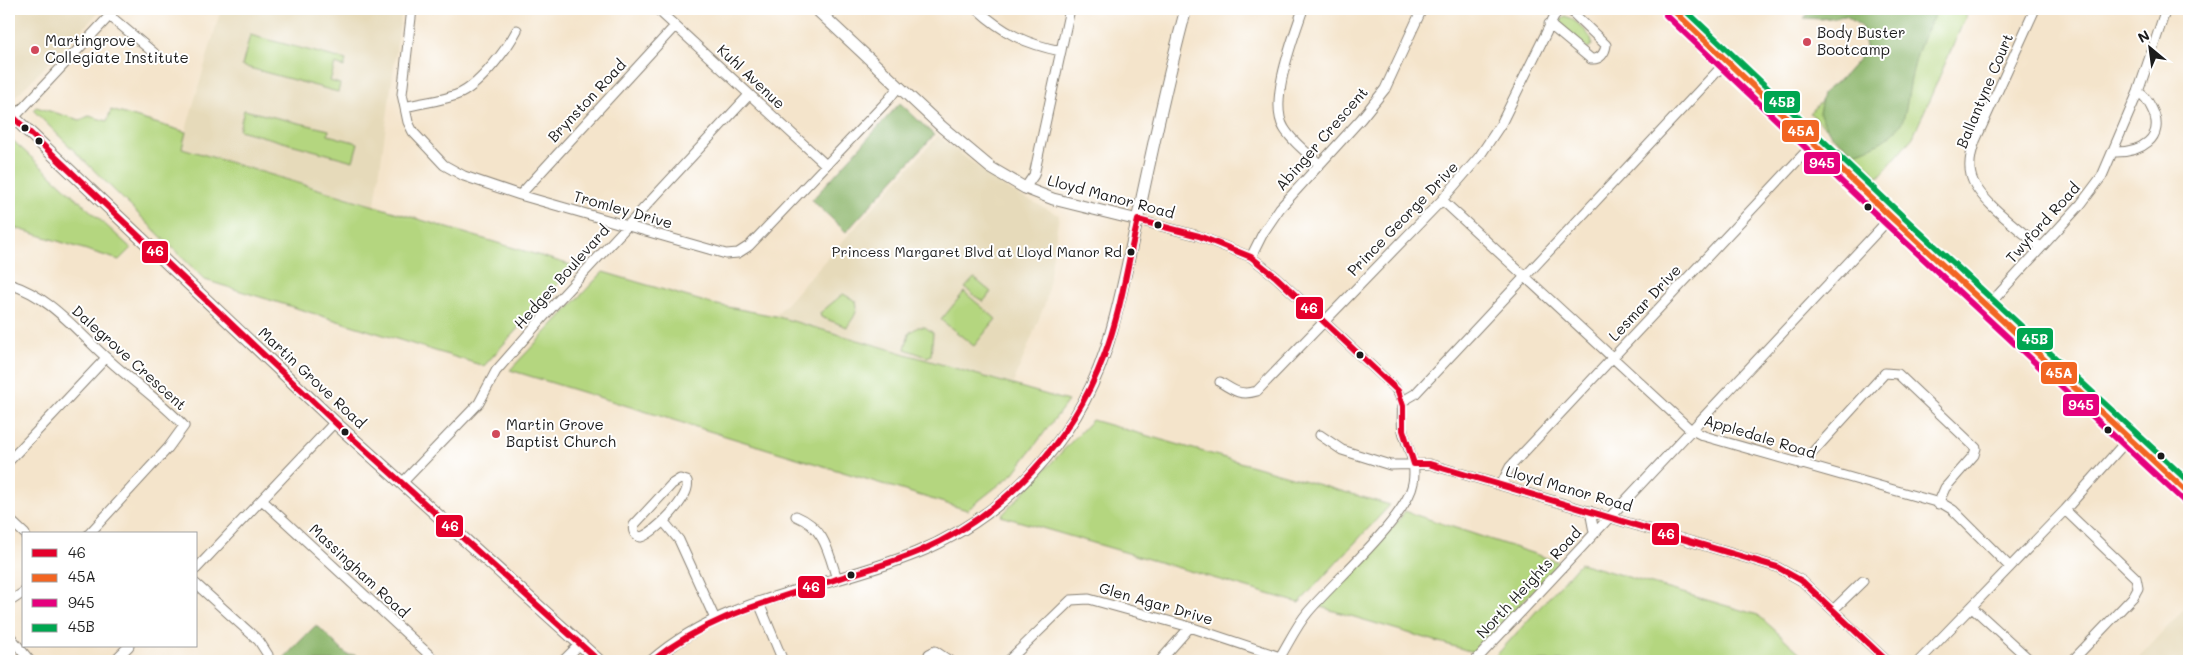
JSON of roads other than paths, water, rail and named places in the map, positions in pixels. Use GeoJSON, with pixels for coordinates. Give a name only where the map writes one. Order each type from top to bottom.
{"type":"FeatureCollection","features":[{"type":"Feature","properties":{"kind":"main road"},"geometry":{"type":"LineString","coordinates":[[1672,9],[1891,217],[2189,494]]}},
{"type":"Feature","properties":{"kind":"main road","name":"Martin Grove Road"},"geometry":{"type":"LineString","coordinates":[[10,118],[335,422],[598,661]]}},
{"type":"Feature","properties":{"kind":"street","name":"Tromley Drive"},"geometry":{"type":"LineString","coordinates":[[412,9],[402,94],[408,122],[413,132],[444,164],[464,176],[520,195],[733,255],[749,246],[899,86]]}},
{"type":"Feature","properties":{"kind":"street","name":"Kuhl Avenue"},"geometry":{"type":"LineString","coordinates":[[657,9],[826,166]]}},
{"type":"Feature","properties":{"kind":"street","name":"Lloyd Manor Road"},"geometry":{"type":"LineString","coordinates":[[816,9],[976,157],[1025,188],[1065,203],[1198,236],[1251,258],[1276,277],[1395,388],[1402,401]]}},
{"type":"Feature","properties":{"kind":"street"},"geometry":{"type":"LineString","coordinates":[[977,9],[1001,30],[1027,42],[1061,51]]}},
{"type":"Feature","properties":{"kind":"street"},"geometry":{"type":"LineString","coordinates":[[1025,188],[1034,175],[1070,9]]}},
{"type":"Feature","properties":{"kind":"street"},"geometry":{"type":"LineString","coordinates":[[652,661],[682,638],[715,619],[759,603],[900,559],[948,538],[994,508],[1020,486],[1042,461],[1063,435],[1084,400],[1104,355],[1112,330],[1186,9]]}},
{"type":"Feature","properties":{"kind":"street"},"geometry":{"type":"LineString","coordinates":[[1303,9],[1288,52],[1280,98],[1279,117],[1289,136],[1319,164]]}},
{"type":"Feature","properties":{"kind":"street","name":"Abinger Crescent"},"geometry":{"type":"LineString","coordinates":[[1251,258],[1271,219],[1361,119],[1385,89],[1422,9]]}},
{"type":"Feature","properties":{"kind":"street","name":"Prince George Drive"},"geometry":{"type":"LineString","coordinates":[[1220,382],[1238,394],[1246,395],[1257,392],[1442,200],[1493,139],[1558,9]]}},
{"type":"Feature","properties":{"kind":"street"},"geometry":{"type":"LineString","coordinates":[[1549,24],[1591,60],[1600,57],[1606,45],[1569,9]]}},
{"type":"Feature","properties":{"kind":"street","name":"Ballantyne Court"},"geometry":{"type":"LineString","coordinates":[[2036,9],[1975,141],[1970,163],[1970,175],[1979,191],[2040,247]]}},
{"type":"Feature","properties":{"kind":"street","name":"Twyford Road"},"geometry":{"type":"LineString","coordinates":[[1988,307],[2040,247],[2081,204],[2102,176],[2138,92],[2166,9]]}},
{"type":"Feature","properties":{"kind":"street"},"geometry":{"type":"LineString","coordinates":[[10,118],[113,12],[154,53]]}},
{"type":"Feature","properties":{"kind":"street","name":"Brynston Road"},"geometry":{"type":"LineString","coordinates":[[520,195],[675,26]]}},
{"type":"Feature","properties":{"kind":"street"},"geometry":{"type":"LineString","coordinates":[[405,107],[461,92],[485,72],[511,41],[517,30]]}},
{"type":"Feature","properties":{"kind":"street"},"geometry":{"type":"LineString","coordinates":[[1282,659],[1307,613],[1395,518],[1413,484],[1414,464],[1403,430],[1402,401],[1416,394],[1523,277],[1727,61]]}},
{"type":"Feature","properties":{"kind":"street"},"geometry":{"type":"LineString","coordinates":[[2113,152],[2124,152],[2142,146],[2153,137],[2157,130],[2157,122],[2151,107],[2145,96],[2138,92]]}},
{"type":"Feature","properties":{"kind":"street","name":"Hedges Boulevard"},"geometry":{"type":"LineString","coordinates":[[402,483],[478,403],[496,371],[749,95]]}},
{"type":"Feature","properties":{"kind":"street","name":"Lesmar Drive"},"geometry":{"type":"LineString","coordinates":[[1501,485],[1510,467],[1814,143]]}},
{"type":"Feature","properties":{"kind":"street","name":"Appledale Road"},"geometry":{"type":"LineString","coordinates":[[1442,200],[1523,277],[1690,429],[1704,436],[1801,465],[1943,504],[1953,510],[2010,567]]}},
{"type":"Feature","properties":{"kind":"street","name":"North Heights Road"},"geometry":{"type":"LineString","coordinates":[[1475,661],[1608,516],[1891,217]]}},
{"type":"Feature","properties":{"kind":"street","name":"Dalegrove Crescent"},"geometry":{"type":"LineString","coordinates":[[9,284],[40,297],[184,426],[168,448],[91,532]]}},
{"type":"Feature","properties":{"kind":"street"},"geometry":{"type":"LineString","coordinates":[[9,461],[106,358]]}},
{"type":"Feature","properties":{"kind":"street"},"geometry":{"type":"LineString","coordinates":[[1801,465],[1885,373],[1898,374],[1976,448],[1974,455],[1945,488],[1938,504]]}},
{"type":"Feature","properties":{"kind":"street"},"geometry":{"type":"LineString","coordinates":[[198,567],[263,501],[335,422]]}},
{"type":"Feature","properties":{"kind":"street","name":"Lloyd Manor Road"},"geometry":{"type":"LineString","coordinates":[[1320,435],[1342,450],[1390,465],[1429,464],[1777,567],[1795,576],[1887,661]]}},
{"type":"Feature","properties":{"kind":"street"},"geometry":{"type":"LineString","coordinates":[[1919,661],[2065,510],[2129,438]]}},
{"type":"Feature","properties":{"kind":"street"},"geometry":{"type":"LineString","coordinates":[[680,479],[686,480],[688,488],[664,522],[652,533],[641,538],[633,530],[634,525],[672,484],[680,479]]}},
{"type":"Feature","properties":{"kind":"street","name":"Massingham Road"},"geometry":{"type":"LineString","coordinates":[[263,501],[436,661]]}},
{"type":"Feature","properties":{"kind":"street"},"geometry":{"type":"LineString","coordinates":[[2065,510],[2136,578],[2138,588],[2133,597],[2072,661]]}},
{"type":"Feature","properties":{"kind":"street"},"geometry":{"type":"LineString","coordinates":[[1590,511],[1594,532]]}},
{"type":"Feature","properties":{"kind":"street"},"geometry":{"type":"LineString","coordinates":[[796,516],[809,522],[822,535],[837,579]]}},
{"type":"Feature","properties":{"kind":"street"},"geometry":{"type":"LineString","coordinates":[[9,518],[23,532]]}},
{"type":"Feature","properties":{"kind":"street"},"geometry":{"type":"LineString","coordinates":[[664,522],[679,540],[715,619]]}},
{"type":"Feature","properties":{"kind":"street"},"geometry":{"type":"LineString","coordinates":[[1833,610],[1863,581]]}},
{"type":"Feature","properties":{"kind":"street"},"geometry":{"type":"LineString","coordinates":[[198,586],[259,641],[268,655],[266,661]]}},
{"type":"Feature","properties":{"kind":"street"},"geometry":{"type":"LineString","coordinates":[[9,602],[22,593]]}},
{"type":"Feature","properties":{"kind":"street","name":"Glen Agar Drive"},"geometry":{"type":"LineString","coordinates":[[1008,661],[1071,600],[1090,599],[1190,627],[1282,659]]}},
{"type":"Feature","properties":{"kind":"street"},"geometry":{"type":"LineString","coordinates":[[759,603],[783,661]]}},
{"type":"Feature","properties":{"kind":"street"},"geometry":{"type":"LineString","coordinates":[[1972,607],[2031,661]]}},
{"type":"Feature","properties":{"kind":"street"},"geometry":{"type":"LineString","coordinates":[[1160,661],[1190,627]]}},
{"type":"Feature","properties":{"kind":"street"},"geometry":{"type":"LineString","coordinates":[[9,635],[30,661]]}},
{"type":"Feature","properties":{"kind":"street"},"geometry":{"type":"LineString","coordinates":[[563,661],[580,644]]}},
{"type":"Feature","properties":{"kind":"street"},"geometry":{"type":"LineString","coordinates":[[114,661],[127,648]]}},
{"type":"Feature","properties":{"kind":"street"},"geometry":{"type":"LineString","coordinates":[[929,661],[929,654],[936,651],[950,661]]}},
{"type":"Feature","properties":{"kind":"place","name":"Body Buster Bootcamp"},"geometry":{"type":"Point","coordinates":[1807,42]}},
{"type":"Feature","properties":{"kind":"place","name":"Martingrove Collegiate Institute"},"geometry":{"type":"Point","coordinates":[35,50]}},
{"type":"Feature","properties":{"kind":"place","name":"Princess Margaret Blvd at Lloyd Manor Rd"},"geometry":{"type":"Point","coordinates":[1131,252]}},
{"type":"Feature","properties":{"kind":"place","name":"Martin Grove Baptist Church"},"geometry":{"type":"Point","coordinates":[496,434]}}]}
